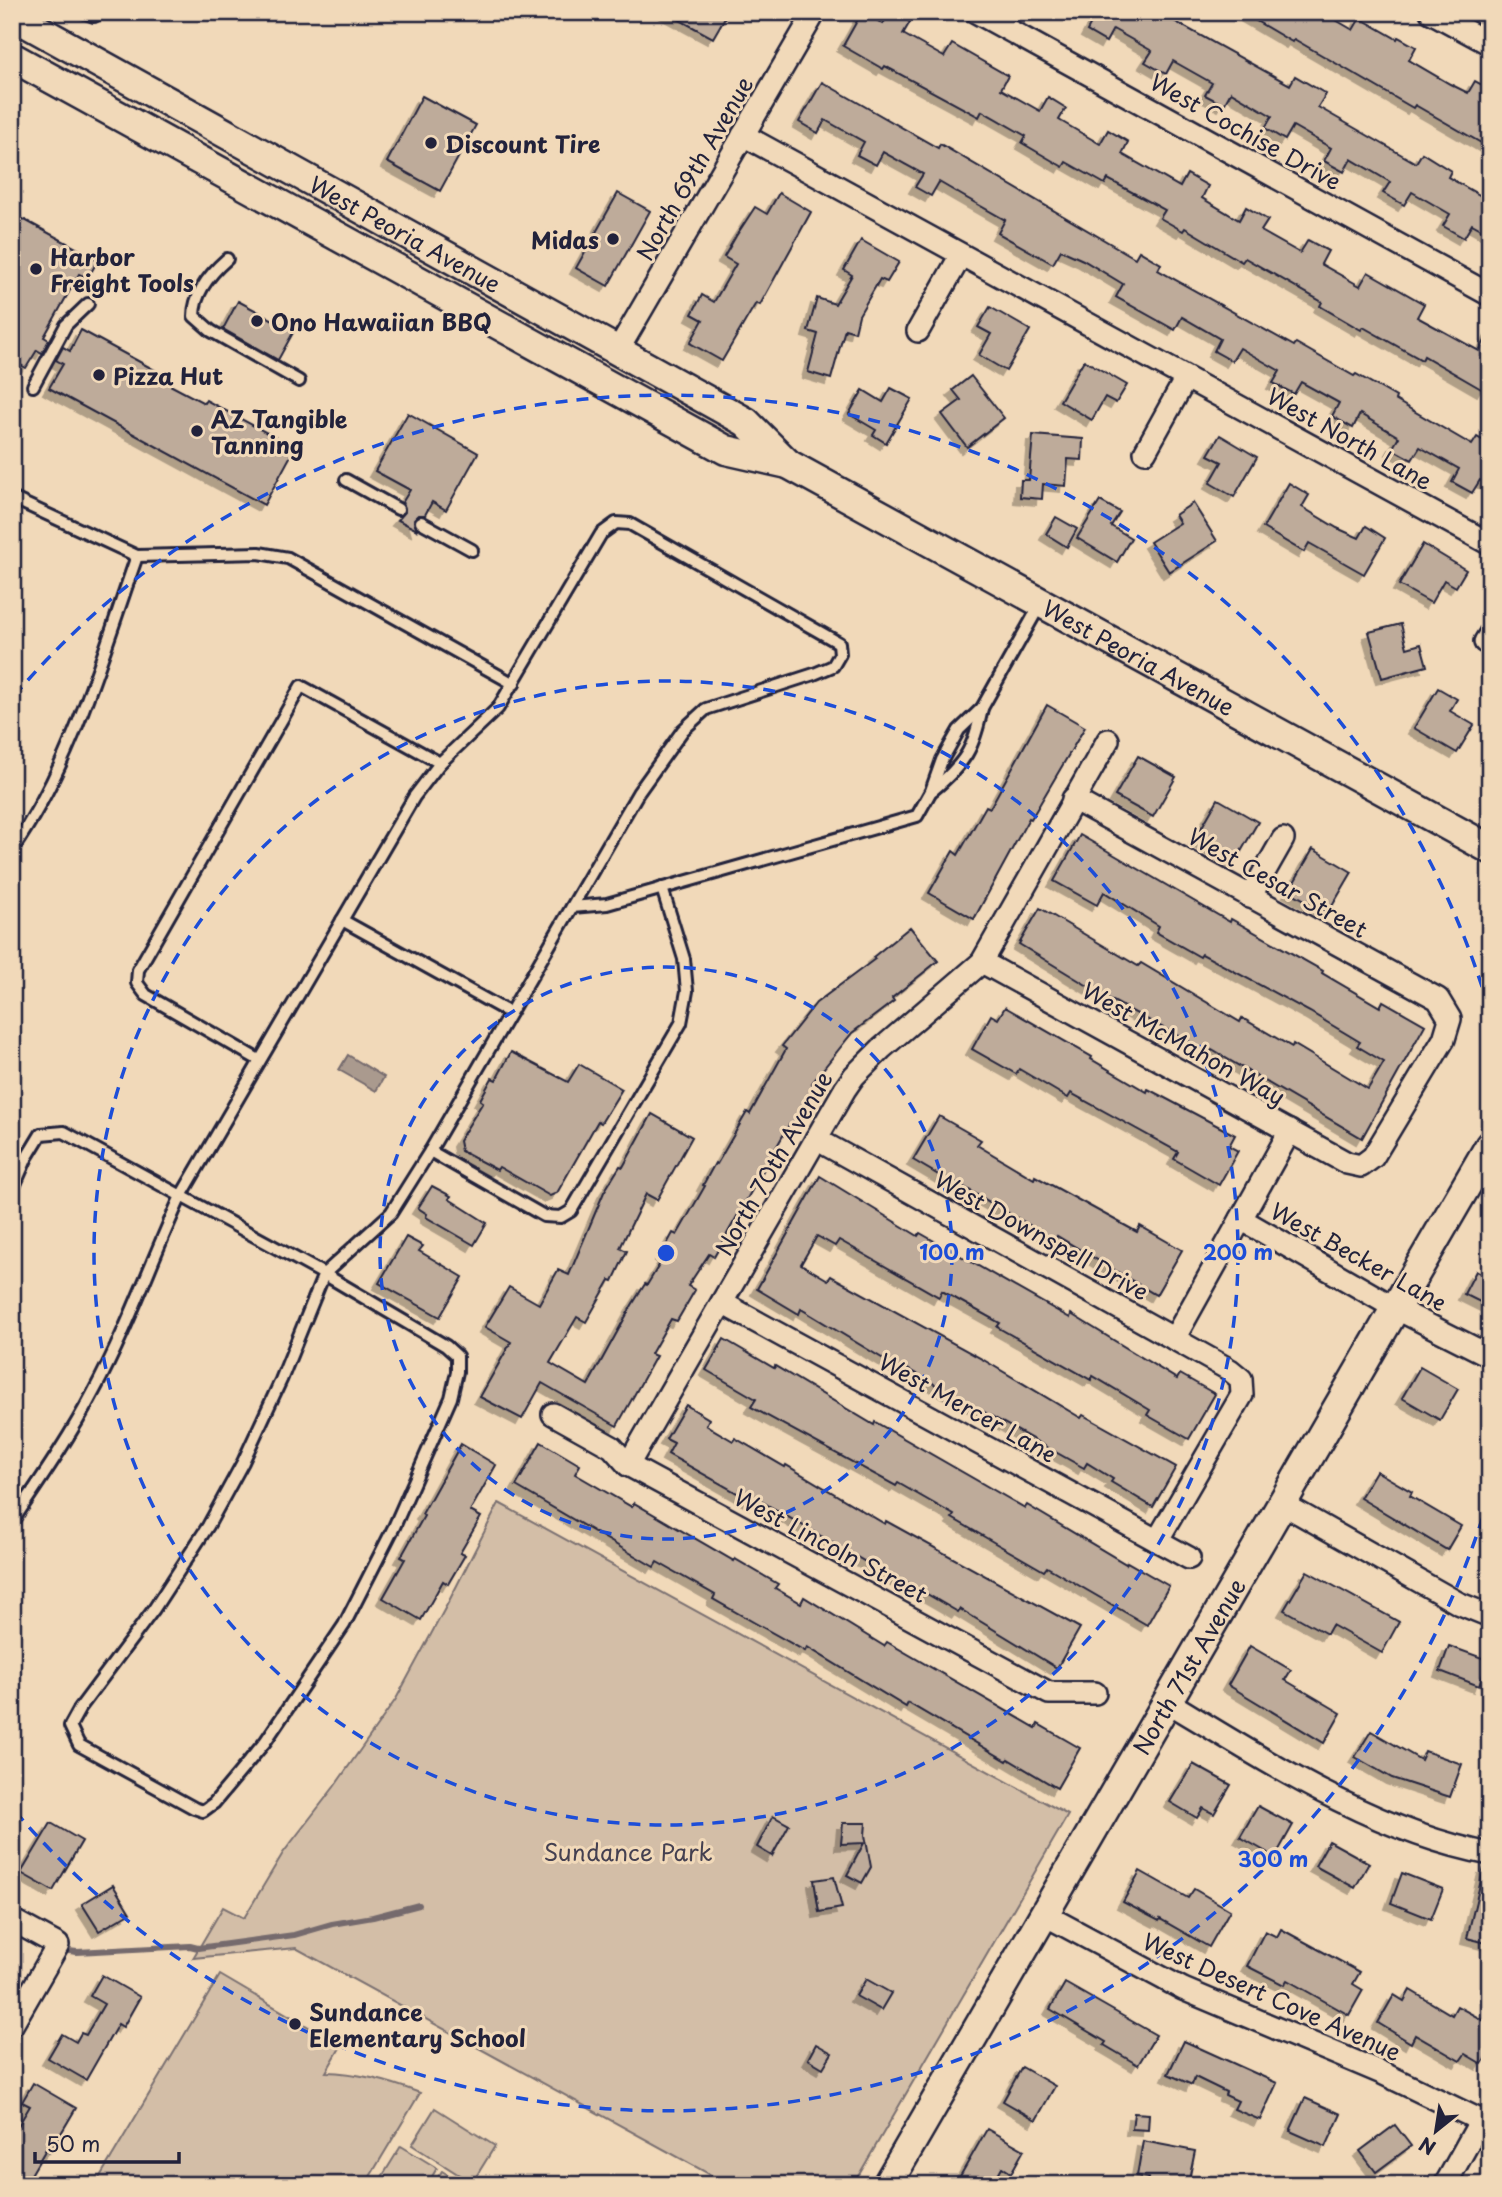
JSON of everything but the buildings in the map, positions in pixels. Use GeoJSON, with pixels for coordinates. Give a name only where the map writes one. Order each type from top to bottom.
{"type":"FeatureCollection","features":[{"type":"Feature","properties":{"kind":"main road","name":"West Peoria Avenue"},"geometry":{"type":"LineString","coordinates":[[12,15],[746,422],[788,464]]}},
{"type":"Feature","properties":{"kind":"main road","name":"West Peoria Avenue"},"geometry":{"type":"LineString","coordinates":[[12,57],[726,450],[788,464],[1490,849]]}},
{"type":"Feature","properties":{"kind":"main road"},"geometry":{"type":"LineString","coordinates":[[426,286],[475,296],[583,352],[597,355],[618,350]]}},
{"type":"Feature","properties":{"kind":"main road","name":"North 71st Avenue"},"geometry":{"type":"LineString","coordinates":[[887,2185],[1490,1145]]}},
{"type":"Feature","properties":{"kind":"street","name":"North 69th Avenue"},"geometry":{"type":"LineString","coordinates":[[618,350],[814,12]]}},
{"type":"Feature","properties":{"kind":"street","name":"West Cochise Drive"},"geometry":{"type":"LineString","coordinates":[[976,12],[1490,295]]}},
{"type":"Feature","properties":{"kind":"street"},"geometry":{"type":"LineString","coordinates":[[1431,12],[1490,44]]}},
{"type":"Feature","properties":{"kind":"street","name":"West North Lane"},"geometry":{"type":"LineString","coordinates":[[743,135],[1490,544]]}},
{"type":"Feature","properties":{"kind":"street"},"geometry":{"type":"LineString","coordinates":[[918,331],[961,255]]}},
{"type":"Feature","properties":{"kind":"street"},"geometry":{"type":"LineString","coordinates":[[1145,453],[1186,378]]}},
{"type":"Feature","properties":{"kind":"street","name":"North 70th Avenue"},"geometry":{"type":"LineString","coordinates":[[628,1465],[854,1076],[881,1049],[982,962],[1108,740]]}},
{"type":"Feature","properties":{"kind":"street","name":"West Cesar Street"},"geometry":{"type":"LineString","coordinates":[[1073,799],[1438,999],[1450,1019],[1444,1039],[1373,1157],[1361,1166]]}},
{"type":"Feature","properties":{"kind":"street"},"geometry":{"type":"LineString","coordinates":[[1250,897],[1283,839]]}},
{"type":"Feature","properties":{"kind":"street","name":"West McMahon Way"},"geometry":{"type":"LineString","coordinates":[[982,962],[1347,1163],[1361,1166]]}},
{"type":"Feature","properties":{"kind":"street"},"geometry":{"type":"LineString","coordinates":[[1174,1339],[1290,1131]]}},
{"type":"Feature","properties":{"kind":"street","name":"West Downspell Drive"},"geometry":{"type":"LineString","coordinates":[[816,1139],[1230,1370],[1241,1379],[1242,1395],[1157,1541]]}},
{"type":"Feature","properties":{"kind":"street","name":"West Becker Lane"},"geometry":{"type":"LineString","coordinates":[[1241,1219],[1395,1308],[1490,1356]]}},
{"type":"Feature","properties":{"kind":"street","name":"West Mercer Lane"},"geometry":{"type":"LineString","coordinates":[[722,1303],[1189,1558]]}},
{"type":"Feature","properties":{"kind":"street","name":"West Lincoln Street"},"geometry":{"type":"LineString","coordinates":[[553,1414],[612,1447],[628,1465],[1049,1693],[1095,1693]]}},
{"type":"Feature","properties":{"kind":"street"},"geometry":{"type":"LineString","coordinates":[[1283,1504],[1458,1603],[1490,1616]]}},
{"type":"Feature","properties":{"kind":"street"},"geometry":{"type":"LineString","coordinates":[[1168,1702],[1340,1801],[1413,1832],[1490,1854]]}},
{"type":"Feature","properties":{"kind":"street","name":"West Desert Cove Avenue"},"geometry":{"type":"LineString","coordinates":[[1043,1914],[1194,1993],[1382,2073],[1485,2123],[1445,2185]]}},
{"type":"Feature","properties":{"kind":"street"},"geometry":{"type":"LineString","coordinates":[[12,1920],[58,1945],[12,2025]]}},
{"type":"Feature","properties":{"kind":"lane"},"geometry":{"type":"LineString","coordinates":[[83,12],[93,16],[100,12]]}},
{"type":"Feature","properties":{"kind":"lane"},"geometry":{"type":"LineString","coordinates":[[227,259],[210,274],[196,300],[194,316],[211,331],[299,381]]}},
{"type":"Feature","properties":{"kind":"lane"},"geometry":{"type":"LineString","coordinates":[[33,386],[66,325],[88,304]]}},
{"type":"Feature","properties":{"kind":"lane"},"geometry":{"type":"LineString","coordinates":[[346,480],[398,509]]}},
{"type":"Feature","properties":{"kind":"lane"},"geometry":{"type":"LineString","coordinates":[[12,498],[137,556],[259,553],[288,558],[514,684]]}},
{"type":"Feature","properties":{"kind":"lane"},"geometry":{"type":"LineString","coordinates":[[421,522],[472,550]]}},
{"type":"Feature","properties":{"kind":"lane"},"geometry":{"type":"LineString","coordinates":[[12,1191],[41,1134],[64,1132],[181,1196],[324,1274],[446,1346],[457,1356],[457,1372],[451,1398],[394,1527],[344,1625],[265,1742],[214,1803],[203,1811],[79,1745],[70,1726],[80,1708],[154,1609],[208,1526],[243,1462],[281,1380],[324,1274],[391,1213],[430,1151],[638,793],[683,730],[706,709],[833,666],[840,654],[839,643],[630,524],[616,523],[601,534],[498,708],[440,763],[414,797],[181,1196],[126,1326],[95,1390],[62,1447],[12,1522]]}},
{"type":"Feature","properties":{"kind":"lane"},"geometry":{"type":"LineString","coordinates":[[12,850],[25,831],[73,738],[137,556]]}},
{"type":"Feature","properties":{"kind":"lane"},"geometry":{"type":"LineString","coordinates":[[572,907],[607,904],[917,816],[931,792],[942,760],[959,730],[982,708],[1041,603]]}},
{"type":"Feature","properties":{"kind":"lane"},"geometry":{"type":"LineString","coordinates":[[259,1060],[146,995],[137,983],[138,970],[302,686],[440,763]]}},
{"type":"Feature","properties":{"kind":"lane"},"geometry":{"type":"LineString","coordinates":[[931,792],[958,769],[976,737],[982,708]]}},
{"type":"Feature","properties":{"kind":"lane"},"geometry":{"type":"LineString","coordinates":[[430,1151],[544,1216],[561,1217],[571,1210],[681,1023],[687,991],[684,959],[662,888]]}},
{"type":"Feature","properties":{"kind":"lane"},"geometry":{"type":"LineString","coordinates":[[342,920],[510,1013]]}},
{"type":"Feature","properties":{"kind":"green space","name":"Sundance Park"},"geometry":{"type":"Polygon","coordinates":[[[499,1503],[1068,1815],[853,2185],[729,2185],[296,1948],[193,1958],[223,1907],[244,1918],[283,1853],[396,1699],[499,1503]]]}},
{"type":"Feature","properties":{"kind":"green space"},"geometry":{"type":"Polygon","coordinates":[[[220,1975],[341,2046],[326,2072],[374,2078],[420,2093],[365,2185],[95,2185],[220,1975]]]}},
{"type":"Feature","properties":{"kind":"green space"},"geometry":{"type":"Polygon","coordinates":[[[435,2108],[495,2146],[472,2183],[412,2145],[435,2108]]]}},
{"type":"Feature","properties":{"kind":"green space"},"geometry":{"type":"Polygon","coordinates":[[[401,2146],[437,2168],[427,2185],[377,2185],[401,2146]]]}},
{"type":"Feature","properties":{"kind":"green space"},"geometry":{"type":"Polygon","coordinates":[[[442,2171],[464,2185],[433,2185],[442,2171]]]}},
{"type":"Feature","properties":{"kind":"shaded area"},"geometry":{"type":"Polygon","coordinates":[[[348,1055],[384,1077],[376,1091],[339,1070],[348,1055]]]}},
{"type":"Feature","properties":{"kind":"waterway"},"geometry":{"type":"LineString","coordinates":[[61,1950],[77,1952],[190,1946],[198,1948],[294,1935],[419,1905]]}},
{"type":"Feature","properties":{"kind":"place","name":"Discount Tire"},"geometry":{"type":"Point","coordinates":[431,143]}},
{"type":"Feature","properties":{"kind":"place","name":"Midas"},"geometry":{"type":"Point","coordinates":[613,239]}},
{"type":"Feature","properties":{"kind":"place","name":"Harbor Freight Tools"},"geometry":{"type":"Point","coordinates":[36,269]}},
{"type":"Feature","properties":{"kind":"place","name":"Ono Hawaiian BBQ"},"geometry":{"type":"Point","coordinates":[257,321]}},
{"type":"Feature","properties":{"kind":"place","name":"Pizza Hut"},"geometry":{"type":"Point","coordinates":[99,375]}},
{"type":"Feature","properties":{"kind":"place","name":"AZ Tangible Tanning"},"geometry":{"type":"Point","coordinates":[197,431]}},
{"type":"Feature","properties":{"kind":"place","name":"Sundance Elementary School"},"geometry":{"type":"Point","coordinates":[295,2024]}}]}
